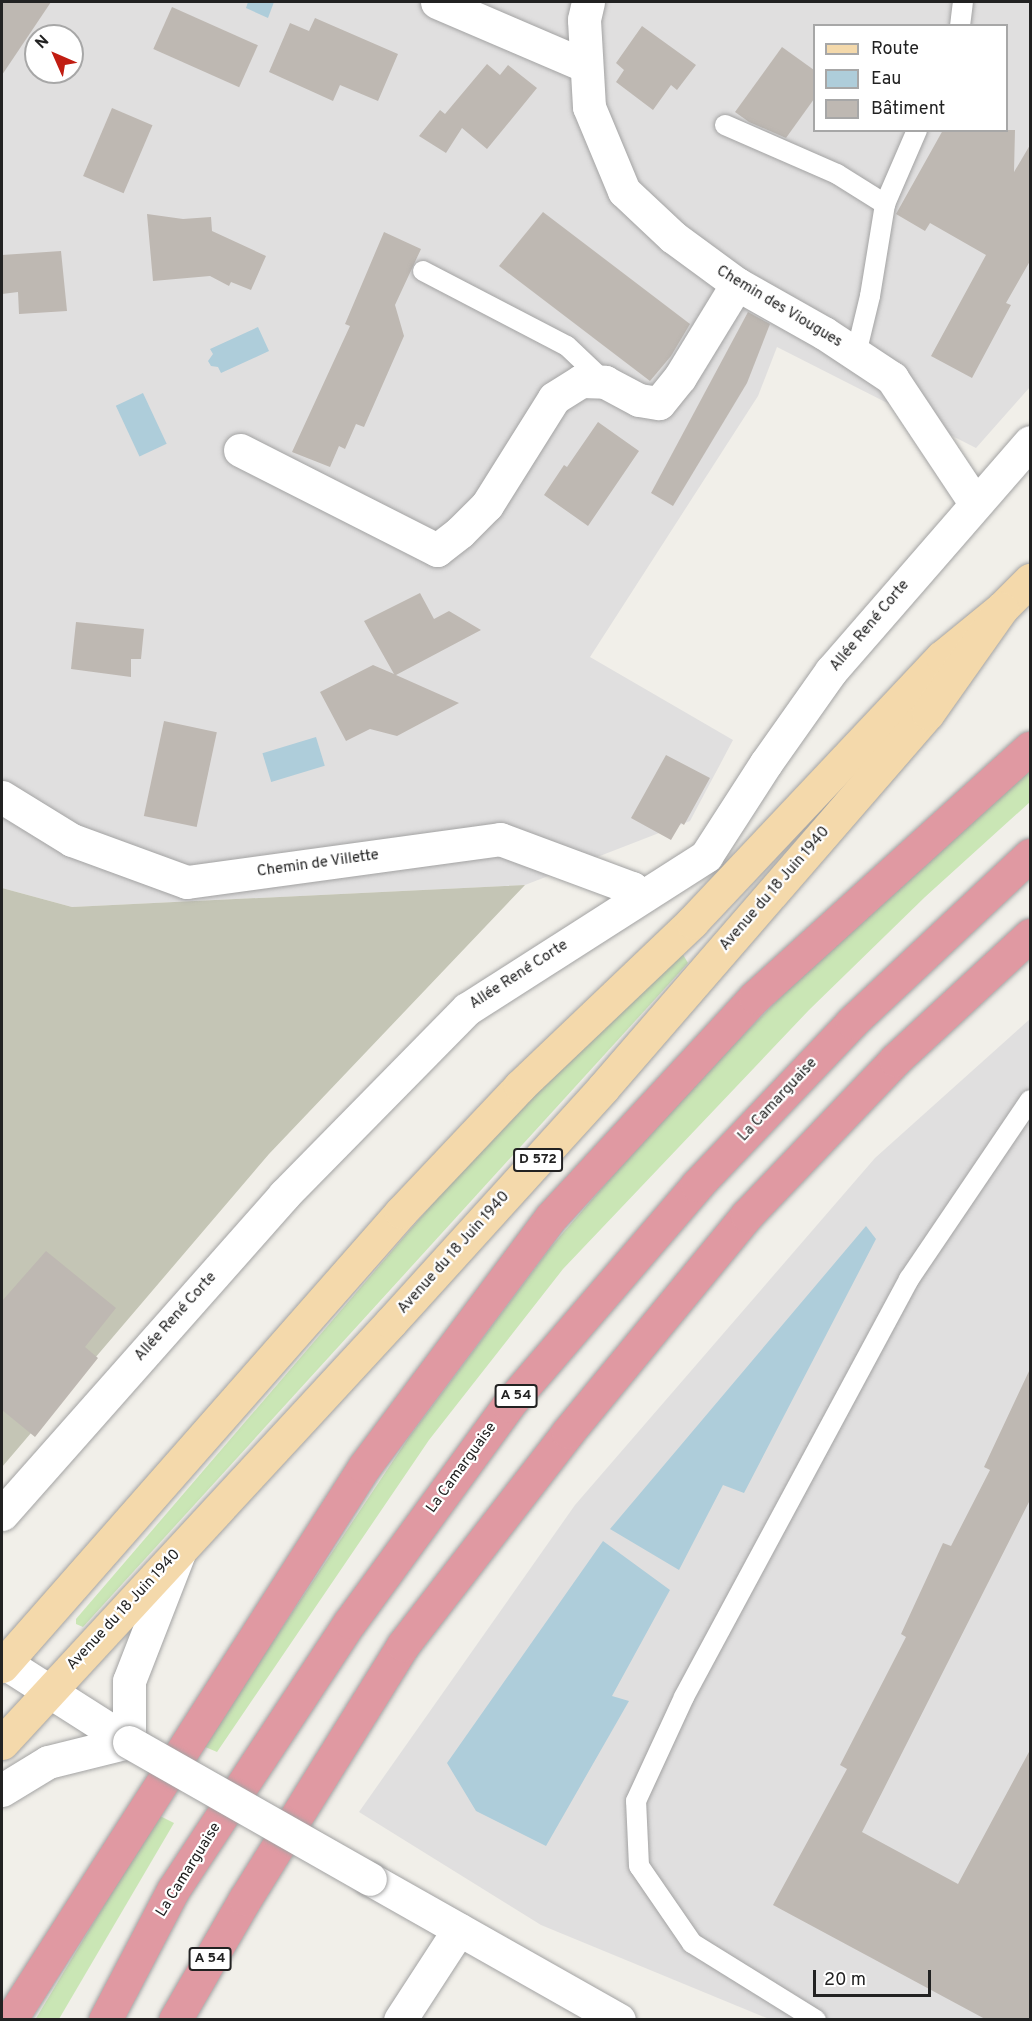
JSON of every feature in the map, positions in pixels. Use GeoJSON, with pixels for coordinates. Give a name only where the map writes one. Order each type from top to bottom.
{"type":"FeatureCollection","features":[{"type":"Feature","properties":{"kind":"highway"},"geometry":{"type":"LineString","coordinates":[[10,2019],[364,1467],[551,1217],[755,997],[1030,748]]}},
{"type":"Feature","properties":{"kind":"highway","name":"La Camarguaise"},"geometry":{"type":"LineString","coordinates":[[105,2019],[180,1880],[350,1622],[508,1405],[697,1185],[852,1022],[1030,855]]}},
{"type":"Feature","properties":{"kind":"highway","name":"A 54"},"geometry":{"type":"LineString","coordinates":[[175,2019],[245,1899],[403,1645],[568,1432],[747,1215],[895,1060],[1030,935]]}},
{"type":"Feature","properties":{"kind":"highway"},"geometry":{"type":"LineString","coordinates":[[199,2019],[245,1899]]}},
{"type":"Feature","properties":{"kind":"main road","name":"Avenue du 18 Juin 1940"},"geometry":{"type":"LineString","coordinates":[[3,1664],[401,1212],[520,1086],[692,922],[942,657],[1002,608],[1030,580]]}},
{"type":"Feature","properties":{"kind":"main road","name":"Avenue du 18 Juin 1940"},"geometry":{"type":"LineString","coordinates":[[2,1743],[603,1088],[928,713],[1002,608]]}},
{"type":"Feature","properties":{"kind":"street"},"geometry":{"type":"LineString","coordinates":[[437,2],[586,66]]}},
{"type":"Feature","properties":{"kind":"street","name":"Chemin des Viougues"},"geometry":{"type":"LineString","coordinates":[[588,2],[584,20],[588,107],[624,190],[673,237],[737,284],[824,333],[892,378],[975,503]]}},
{"type":"Feature","properties":{"kind":"street"},"geometry":{"type":"LineString","coordinates":[[240,450],[436,550],[460,532],[487,505],[554,398],[581,381],[605,381],[639,400],[659,403],[680,377],[737,284]]}},
{"type":"Feature","properties":{"kind":"street","name":"Allée René Corte"},"geometry":{"type":"LineString","coordinates":[[2,1514],[284,1196],[467,1009],[706,856],[766,763],[831,671],[1030,442]]}},
{"type":"Feature","properties":{"kind":"street","name":"Chemin de Villette"},"geometry":{"type":"LineString","coordinates":[[2,797],[72,840],[187,882],[500,838],[632,888],[635,900]]}},
{"type":"Feature","properties":{"kind":"street"},"geometry":{"type":"LineString","coordinates":[[129,1742],[129,1681],[180,1551]]}},
{"type":"Feature","properties":{"kind":"street"},"geometry":{"type":"LineString","coordinates":[[3,1664],[49,1690],[129,1742],[619,2019]]}},
{"type":"Feature","properties":{"kind":"street"},"geometry":{"type":"LineString","coordinates":[[2,1790],[48,1762],[129,1742]]}},
{"type":"Feature","properties":{"kind":"street"},"geometry":{"type":"LineString","coordinates":[[400,2019],[459,1929]]}},
{"type":"Feature","properties":{"kind":"lane"},"geometry":{"type":"LineString","coordinates":[[960,24],[963,2]]}},
{"type":"Feature","properties":{"kind":"lane"},"geometry":{"type":"LineString","coordinates":[[725,125],[837,174],[885,204]]}},
{"type":"Feature","properties":{"kind":"lane"},"geometry":{"type":"LineString","coordinates":[[856,354],[870,296],[885,204],[916,132]]}},
{"type":"Feature","properties":{"kind":"lane"},"geometry":{"type":"LineString","coordinates":[[423,271],[567,346],[605,381]]}},
{"type":"Feature","properties":{"kind":"lane"},"geometry":{"type":"LineString","coordinates":[[816,2019],[692,1943],[639,1866],[636,1801],[684,1697],[909,1279],[1030,1100]]}},
{"type":"Feature","properties":{"kind":"shaded area"},"geometry":{"type":"Polygon","coordinates":[[[2,2],[1030,2],[1030,387],[976,448],[777,347],[758,396],[590,657],[733,740],[690,821],[525,885],[72,907],[2,888],[2,2]]]}},
{"type":"Feature","properties":{"kind":"shaded area"},"geometry":{"type":"Polygon","coordinates":[[[525,885],[269,1154],[2,1467],[2,888],[72,907],[525,885]]]}},
{"type":"Feature","properties":{"kind":"shaded area"},"geometry":{"type":"Polygon","coordinates":[[[1030,1019],[1030,2019],[769,2019],[541,1925],[359,1812],[575,1505],[875,1158],[1030,1019]]]}},
{"type":"Feature","properties":{"kind":"green space"},"geometry":{"type":"Polygon","coordinates":[[[1030,765],[1030,802],[925,897],[809,1010],[563,1269],[429,1440],[217,1752],[203,1746],[409,1437],[550,1248],[634,1151],[737,1041],[861,916],[1030,765]]]}},
{"type":"Feature","properties":{"kind":"green space"},"geometry":{"type":"Polygon","coordinates":[[[682,953],[688,963],[83,1627],[76,1624],[76,1619],[482,1146],[572,1056],[682,953]]]}},
{"type":"Feature","properties":{"kind":"green space"},"geometry":{"type":"Polygon","coordinates":[[[158,1815],[174,1823],[59,2019],[35,2020],[158,1815]]]}},
{"type":"Feature","properties":{"kind":"water"},"geometry":{"type":"Polygon","coordinates":[[[248,2],[274,2],[268,18],[246,8],[248,2]]]}},
{"type":"Feature","properties":{"kind":"water"},"geometry":{"type":"Polygon","coordinates":[[[258,327],[269,351],[221,373],[218,367],[211,366],[208,361],[213,354],[210,349],[258,327]]]}},
{"type":"Feature","properties":{"kind":"water"},"geometry":{"type":"Polygon","coordinates":[[[143,393],[167,444],[139,456],[116,406],[143,393]]]}},
{"type":"Feature","properties":{"kind":"water"},"geometry":{"type":"Polygon","coordinates":[[[316,737],[325,766],[271,782],[262,753],[316,737]]]}},
{"type":"Feature","properties":{"kind":"water"},"geometry":{"type":"Polygon","coordinates":[[[866,1226],[876,1239],[744,1493],[723,1485],[679,1570],[610,1529],[866,1226]]]}},
{"type":"Feature","properties":{"kind":"water"},"geometry":{"type":"Polygon","coordinates":[[[603,1541],[670,1590],[612,1696],[629,1701],[546,1846],[476,1811],[447,1763],[603,1541]]]}},
{"type":"Feature","properties":{"kind":"building"},"geometry":{"type":"Polygon","coordinates":[[[2,2],[51,2],[36,24],[24,24],[24,42],[2,75],[2,2]]]}},
{"type":"Feature","properties":{"kind":"building"},"geometry":{"type":"Polygon","coordinates":[[[172,7],[258,45],[239,87],[153,49],[172,7]]]}},
{"type":"Feature","properties":{"kind":"building"},"geometry":{"type":"Polygon","coordinates":[[[315,18],[398,54],[378,101],[340,85],[333,101],[269,72],[290,23],[309,31],[315,18]]]}},
{"type":"Feature","properties":{"kind":"building"},"geometry":{"type":"Polygon","coordinates":[[[642,26],[696,65],[677,90],[671,85],[653,110],[616,82],[624,70],[616,63],[642,26]]]}},
{"type":"Feature","properties":{"kind":"building"},"geometry":{"type":"Polygon","coordinates":[[[782,47],[813,69],[813,100],[786,138],[749,122],[735,112],[782,47]]]}},
{"type":"Feature","properties":{"kind":"building"},"geometry":{"type":"Polygon","coordinates":[[[487,64],[500,75],[508,65],[537,88],[487,149],[462,128],[446,153],[419,136],[440,110],[445,114],[487,64]]]}},
{"type":"Feature","properties":{"kind":"building"},"geometry":{"type":"Polygon","coordinates":[[[112,108],[153,125],[124,193],[83,176],[112,108]]]}},
{"type":"Feature","properties":{"kind":"building"},"geometry":{"type":"Polygon","coordinates":[[[1008,130],[1015,130],[1014,172],[1030,145],[1030,261],[1006,303],[1011,305],[972,378],[931,356],[986,255],[930,223],[925,231],[896,214],[942,132],[1008,132],[1008,130]]]}},
{"type":"Feature","properties":{"kind":"building"},"geometry":{"type":"Polygon","coordinates":[[[543,212],[690,324],[671,356],[650,381],[499,266],[543,212]]]}},
{"type":"Feature","properties":{"kind":"building"},"geometry":{"type":"Polygon","coordinates":[[[147,214],[183,219],[211,217],[212,231],[266,256],[251,290],[231,282],[229,286],[210,276],[153,281],[147,214]]]}},
{"type":"Feature","properties":{"kind":"building"},"geometry":{"type":"Polygon","coordinates":[[[384,232],[421,249],[395,305],[404,336],[364,427],[356,424],[345,449],[339,446],[330,467],[292,452],[350,326],[345,324],[384,232]]]}},
{"type":"Feature","properties":{"kind":"building"},"geometry":{"type":"Polygon","coordinates":[[[61,251],[67,311],[19,314],[18,292],[2,294],[2,255],[61,251]]]}},
{"type":"Feature","properties":{"kind":"building"},"geometry":{"type":"Polygon","coordinates":[[[748,312],[770,324],[747,383],[673,506],[651,493],[748,312]]]}},
{"type":"Feature","properties":{"kind":"building"},"geometry":{"type":"Polygon","coordinates":[[[598,422],[639,451],[588,526],[544,495],[564,465],[567,467],[598,422]]]}},
{"type":"Feature","properties":{"kind":"building"},"geometry":{"type":"Polygon","coordinates":[[[420,593],[434,619],[449,611],[481,630],[396,675],[459,703],[397,736],[370,729],[346,741],[320,692],[373,665],[394,674],[364,621],[420,593]]]}},
{"type":"Feature","properties":{"kind":"building"},"geometry":{"type":"Polygon","coordinates":[[[76,622],[144,629],[141,659],[131,659],[131,677],[71,669],[76,622]]]}},
{"type":"Feature","properties":{"kind":"building"},"geometry":{"type":"Polygon","coordinates":[[[164,721],[217,732],[197,827],[144,816],[164,721]]]}},
{"type":"Feature","properties":{"kind":"building"},"geometry":{"type":"Polygon","coordinates":[[[666,755],[710,778],[684,825],[681,823],[671,840],[631,818],[666,755]]]}},
{"type":"Feature","properties":{"kind":"building"},"geometry":{"type":"Polygon","coordinates":[[[46,1251],[116,1308],[85,1347],[98,1358],[35,1437],[2,1410],[2,1301],[46,1251]]]}},
{"type":"Feature","properties":{"kind":"building"},"geometry":{"type":"Polygon","coordinates":[[[1030,1369],[1030,1500],[862,1832],[958,1884],[1030,1750],[1030,2019],[985,2019],[773,1905],[847,1769],[840,1765],[906,1637],[901,1634],[943,1543],[951,1546],[990,1470],[984,1467],[1030,1369]]]}}]}
